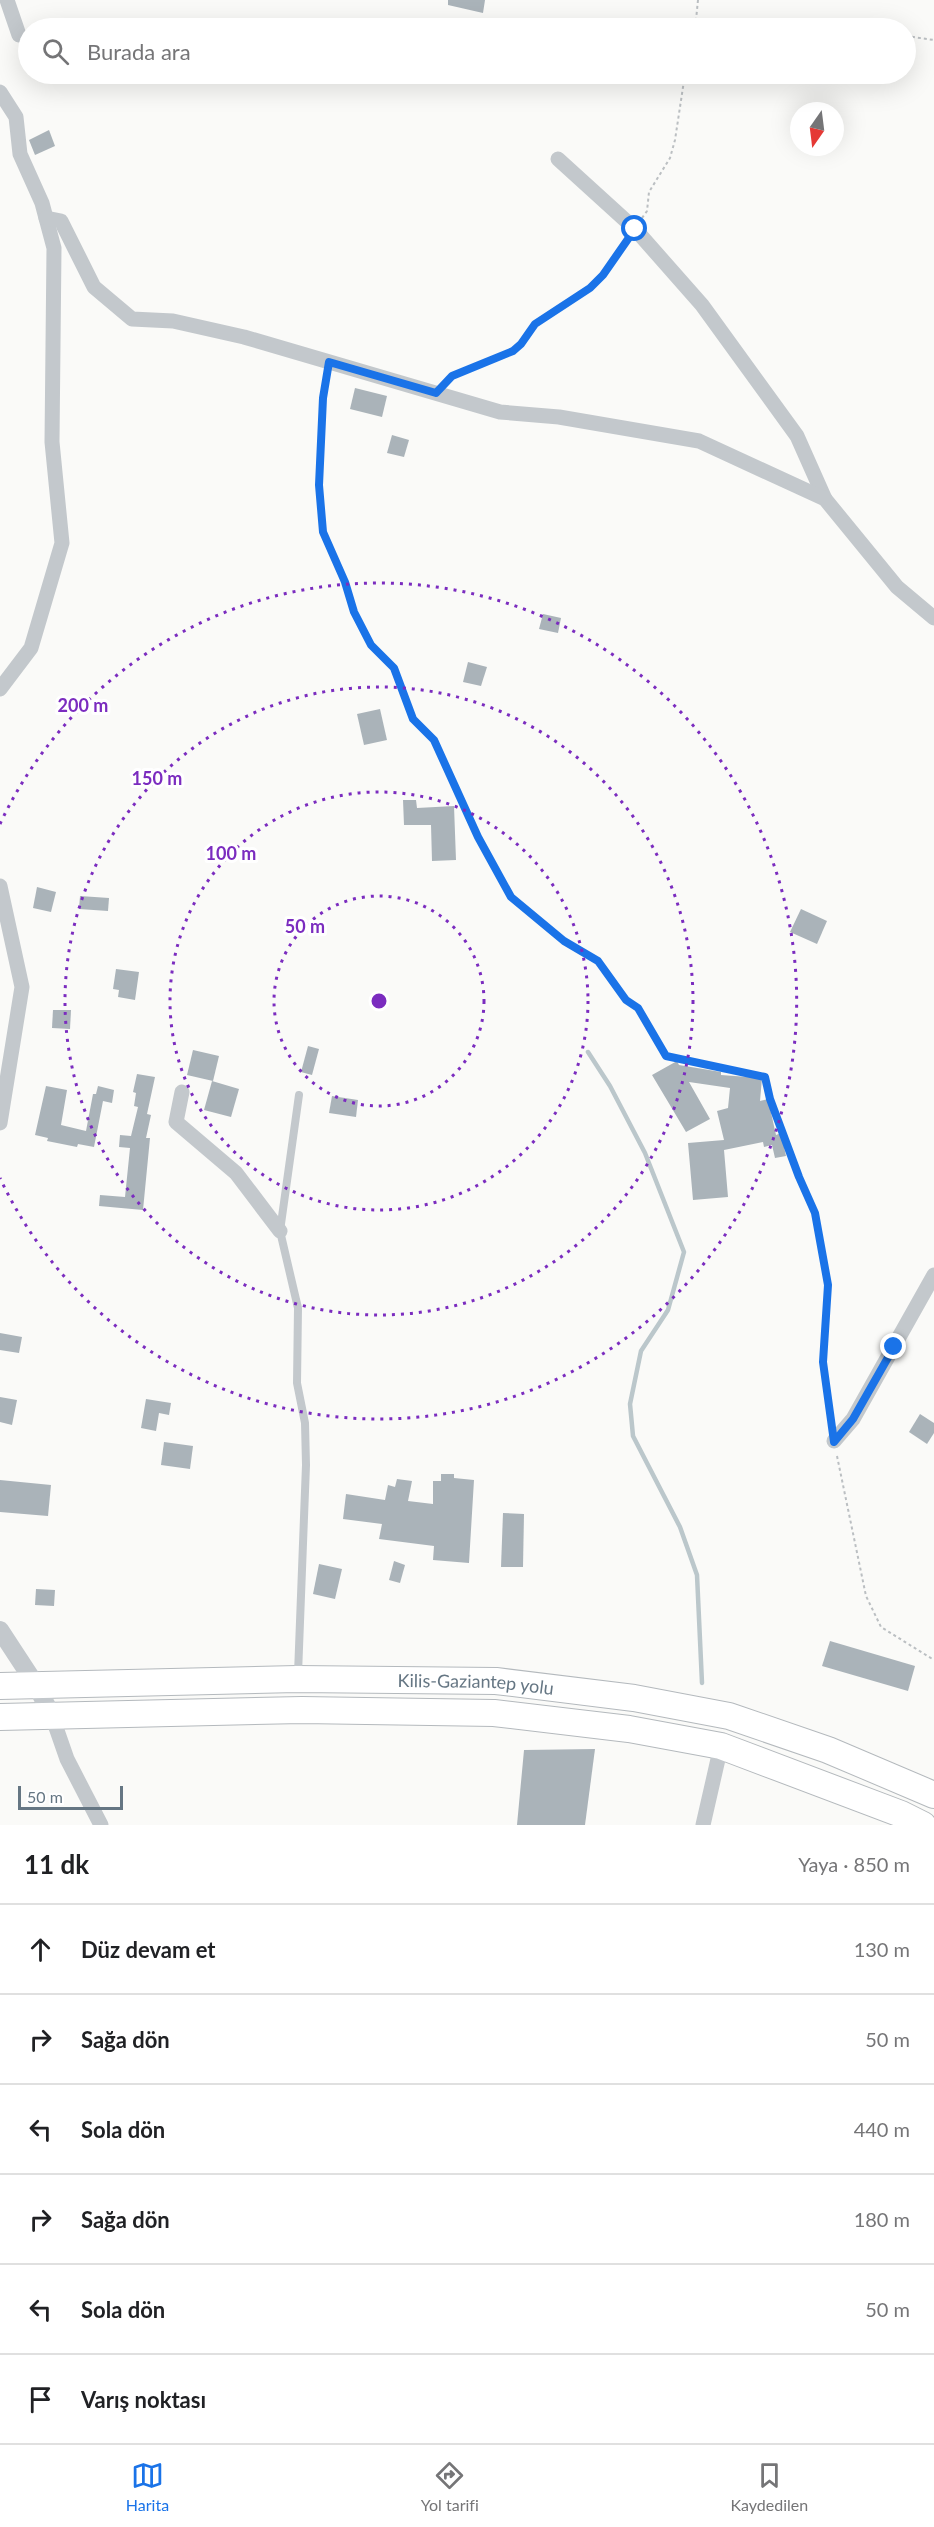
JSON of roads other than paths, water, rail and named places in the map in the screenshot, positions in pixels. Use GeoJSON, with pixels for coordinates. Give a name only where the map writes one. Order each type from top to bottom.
{"type":"FeatureCollection","features":[{"type":"Feature","properties":{"kind":"highway","name":"Kilis-Gaziantep yolu"},"geometry":{"type":"LineString","coordinates":[[0,1686],[297,1679],[496,1681],[634,1698],[729,1716],[828,1750],[934,1795]]}},
{"type":"Feature","properties":{"kind":"highway","name":"Kilis-Gaziantep yolu"},"geometry":{"type":"LineString","coordinates":[[0,1717],[302,1710],[494,1713],[629,1729],[721,1746],[901,1814],[923,1825]]}},
{"type":"Feature","properties":{"kind":"street"},"geometry":{"type":"LineString","coordinates":[[7,0],[18,32]]}},
{"type":"Feature","properties":{"kind":"street"},"geometry":{"type":"LineString","coordinates":[[0,92],[16,117],[16,137],[20,154],[42,203],[54,248],[52,442],[62,543],[31,648],[0,689]]}},
{"type":"Feature","properties":{"kind":"street"},"geometry":{"type":"LineString","coordinates":[[558,159],[635,229],[702,305],[797,436],[825,498],[897,587],[934,618]]}},
{"type":"Feature","properties":{"kind":"street"},"geometry":{"type":"LineString","coordinates":[[46,218],[61,221],[94,287],[132,319],[173,321],[244,337],[500,412],[559,417],[699,441],[825,498]]}},
{"type":"Feature","properties":{"kind":"street"},"geometry":{"type":"LineString","coordinates":[[0,886],[22,987],[0,1123]]}},
{"type":"Feature","properties":{"kind":"street"},"geometry":{"type":"LineString","coordinates":[[182,1092],[176,1122],[236,1173],[280,1231]]}},
{"type":"Feature","properties":{"kind":"street"},"geometry":{"type":"LineString","coordinates":[[834,1442],[853,1419],[934,1275]]}},
{"type":"Feature","properties":{"kind":"street"},"geometry":{"type":"LineString","coordinates":[[0,1630],[36,1685],[52,1716],[67,1760],[101,1825]]}},
{"type":"Feature","properties":{"kind":"street"},"geometry":{"type":"LineString","coordinates":[[703,1825],[721,1746]]}},
{"type":"Feature","properties":{"kind":"lane"},"geometry":{"type":"LineString","coordinates":[[297,1679],[306,1465],[305,1423],[297,1383],[298,1308],[280,1231],[299,1095]]}},
{"type":"Feature","properties":{"kind":"waterway"},"geometry":{"type":"LineString","coordinates":[[588,1052],[610,1086],[645,1153],[684,1252],[668,1310],[641,1351],[630,1404],[633,1436],[680,1527],[697,1575],[702,1683]]}}]}
